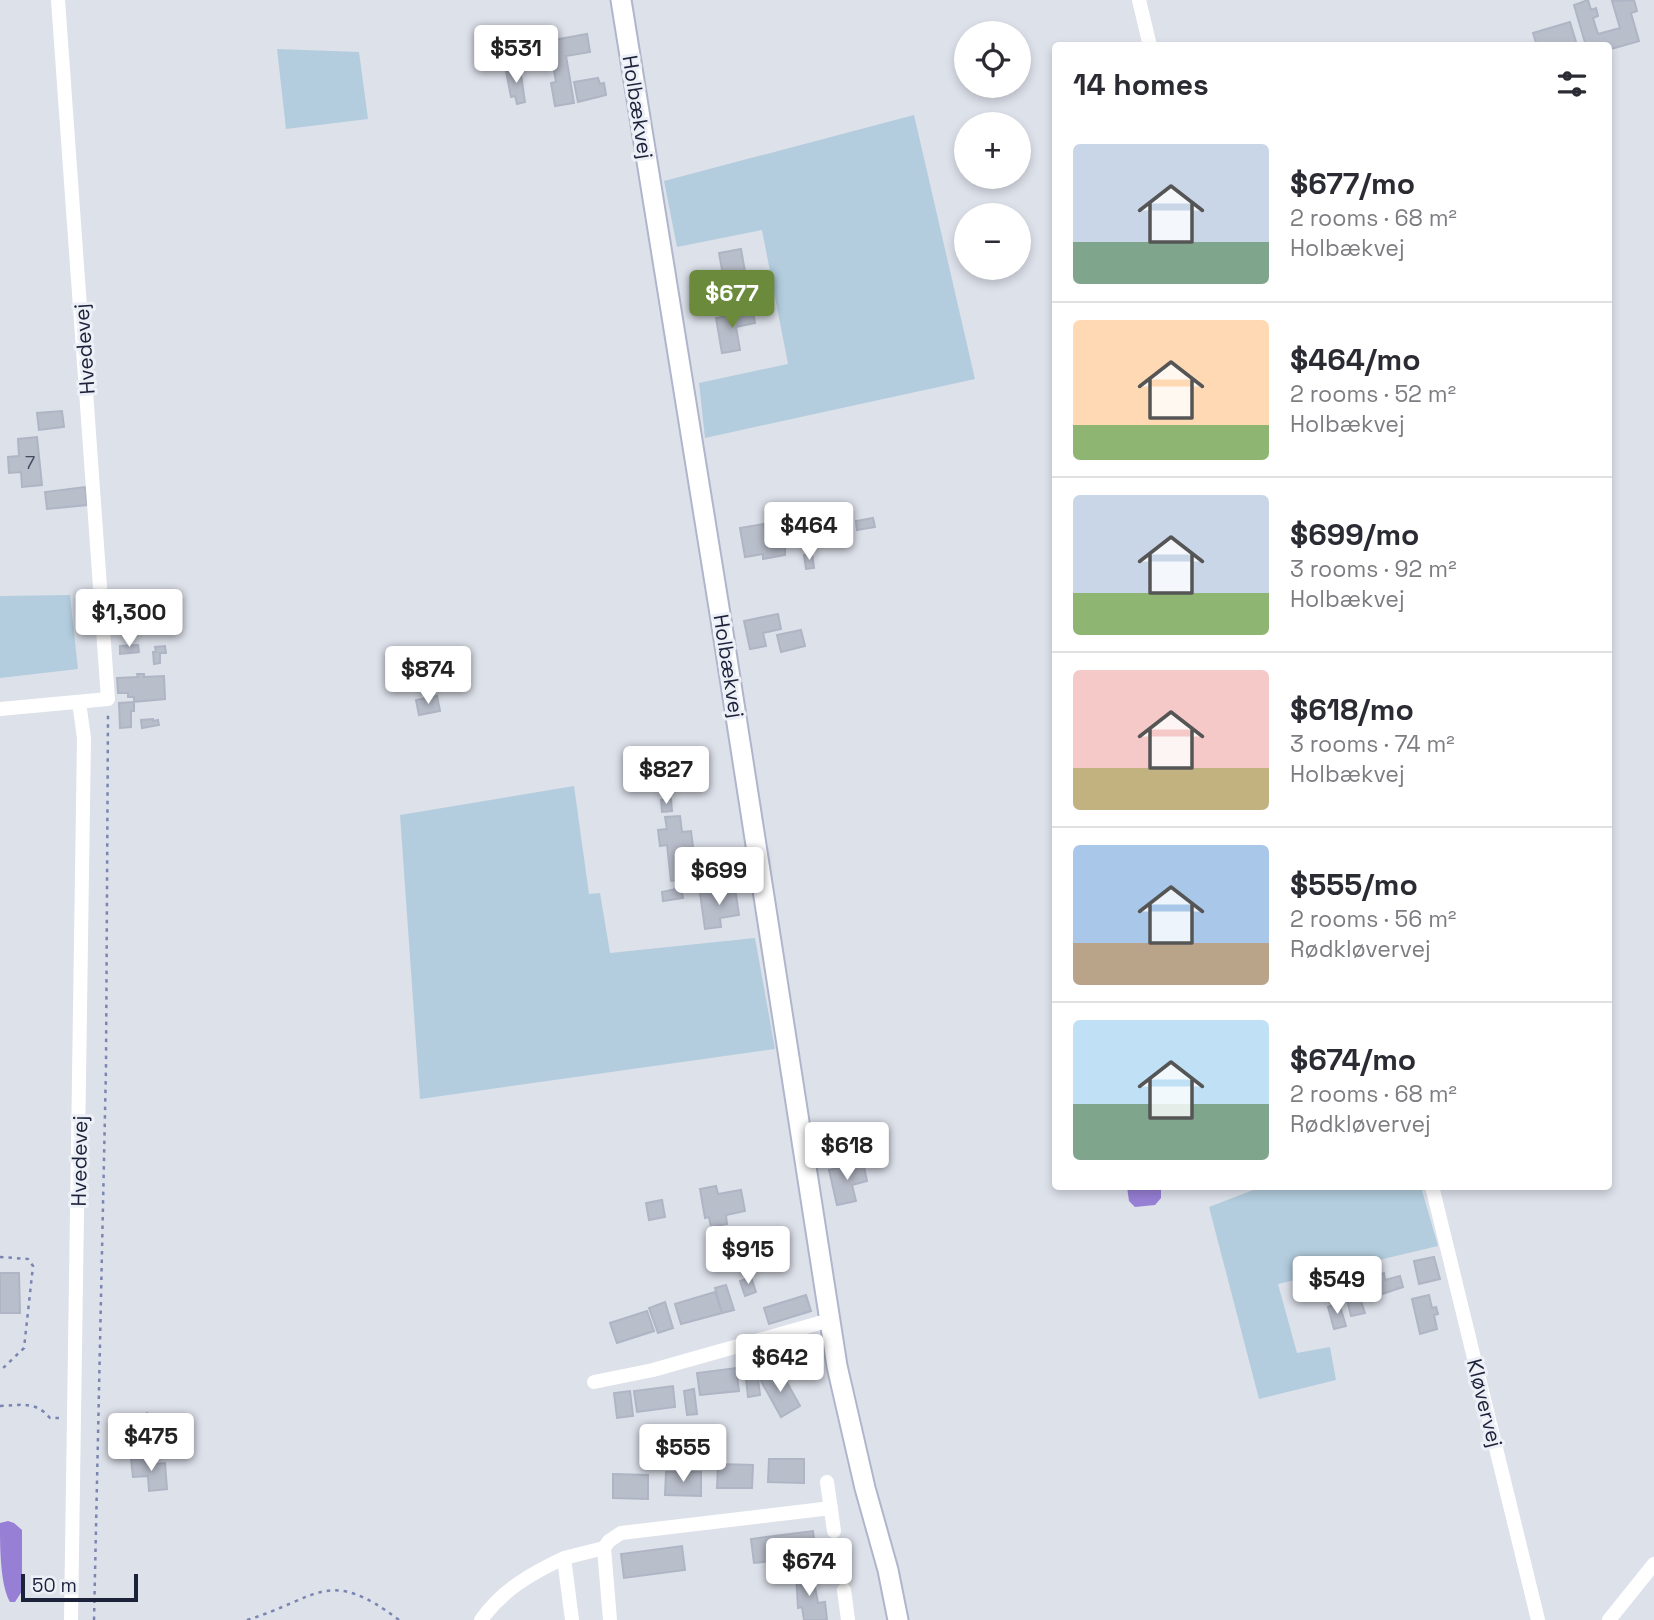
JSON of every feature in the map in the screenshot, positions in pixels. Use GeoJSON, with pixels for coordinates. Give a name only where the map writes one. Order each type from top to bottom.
{"type":"FeatureCollection","features":[{"type":"Feature","properties":{"kind":"street","name":"Hvedevej"},"geometry":{"type":"LineString","coordinates":[[58,0],[108,699]]}},
{"type":"Feature","properties":{"kind":"street","name":"Holbækvej"},"geometry":{"type":"LineString","coordinates":[[621,0],[830,1320],[850,1424],[888,1570],[898,1620]]}},
{"type":"Feature","properties":{"kind":"street"},"geometry":{"type":"LineString","coordinates":[[1139,0],[1149,42]]}},
{"type":"Feature","properties":{"kind":"street"},"geometry":{"type":"LineString","coordinates":[[0,709],[108,699]]}},
{"type":"Feature","properties":{"kind":"street","name":"Hvedevej"},"geometry":{"type":"LineString","coordinates":[[71,1620],[84,738],[79,702]]}},
{"type":"Feature","properties":{"kind":"street","name":"Kløvervej"},"geometry":{"type":"LineString","coordinates":[[1433,1190],[1538,1620]]}},
{"type":"Feature","properties":{"kind":"street"},"geometry":{"type":"LineString","coordinates":[[594,1382],[653,1370],[830,1320]]}},
{"type":"Feature","properties":{"kind":"street"},"geometry":{"type":"LineString","coordinates":[[827,1482],[834,1531]]}},
{"type":"Feature","properties":{"kind":"street"},"geometry":{"type":"LineString","coordinates":[[481,1620],[507,1591],[534,1572],[564,1558],[604,1548],[621,1533],[831,1508]]}},
{"type":"Feature","properties":{"kind":"street"},"geometry":{"type":"LineString","coordinates":[[604,1548],[610,1620]]}},
{"type":"Feature","properties":{"kind":"street"},"geometry":{"type":"LineString","coordinates":[[564,1558],[572,1620]]}},
{"type":"Feature","properties":{"kind":"street"},"geometry":{"type":"LineString","coordinates":[[1609,1620],[1654,1563]]}},
{"type":"Feature","properties":{"kind":"street"},"geometry":{"type":"LineString","coordinates":[[844,1590],[848,1620]]}},
{"type":"Feature","properties":{"kind":"path"},"geometry":{"type":"LineString","coordinates":[[94,1620],[106,1067],[108,699]]}},
{"type":"Feature","properties":{"kind":"path"},"geometry":{"type":"LineString","coordinates":[[0,1257],[28,1259],[33,1266],[24,1348],[0,1371]]}},
{"type":"Feature","properties":{"kind":"path"},"geometry":{"type":"LineString","coordinates":[[0,1406],[33,1404],[44,1410],[50,1418]]}},
{"type":"Feature","properties":{"kind":"path"},"geometry":{"type":"LineString","coordinates":[[247,1620],[278,1610],[318,1591],[339,1589],[375,1602],[399,1620]]}},
{"type":"Feature","properties":{"kind":"shaded area"},"geometry":{"type":"Polygon","coordinates":[[[277,49],[359,52],[368,119],[286,129],[277,49]]]}},
{"type":"Feature","properties":{"kind":"shaded area"},"geometry":{"type":"Polygon","coordinates":[[[914,115],[975,379],[705,438],[699,383],[788,364],[762,230],[677,247],[664,181],[914,115]]]}},
{"type":"Feature","properties":{"kind":"shaded area"},"geometry":{"type":"Polygon","coordinates":[[[70,595],[78,669],[0,678],[0,596],[70,595]]]}},
{"type":"Feature","properties":{"kind":"shaded area"},"geometry":{"type":"Polygon","coordinates":[[[574,786],[589,894],[600,893],[610,953],[755,938],[775,1049],[420,1099],[400,815],[574,786]]]}},
{"type":"Feature","properties":{"kind":"shaded area"},"geometry":{"type":"Polygon","coordinates":[[[1127,1190],[1161,1190],[1161,1198],[1155,1205],[1135,1207],[1129,1201],[1127,1190]]]}},
{"type":"Feature","properties":{"kind":"shaded area"},"geometry":{"type":"Polygon","coordinates":[[[1253,1190],[1422,1190],[1438,1246],[1278,1284],[1297,1353],[1330,1347],[1336,1380],[1259,1399],[1209,1207],[1253,1190]]]}},
{"type":"Feature","properties":{"kind":"shaded area"},"geometry":{"type":"Polygon","coordinates":[[[8,1521],[22,1530],[22,1591],[15,1602],[10,1602],[1,1565],[0,1523],[8,1521]]]}},
{"type":"Feature","properties":{"kind":"building"},"geometry":{"type":"Polygon","coordinates":[[[1588,0],[1591,10],[1596,8],[1598,16],[1593,18],[1598,34],[1620,28],[1612,1],[1634,0],[1637,11],[1631,13],[1639,41],[1612,49],[1612,42],[1585,42],[1574,5],[1588,0]]]}},
{"type":"Feature","properties":{"kind":"building"},"geometry":{"type":"Polygon","coordinates":[[[1570,22],[1576,42],[1536,42],[1533,33],[1570,22]]]}},
{"type":"Feature","properties":{"kind":"building"},"geometry":{"type":"Polygon","coordinates":[[[587,34],[590,52],[566,56],[574,103],[555,106],[551,83],[556,82],[552,59],[534,62],[531,44],[587,34]]]}},
{"type":"Feature","properties":{"kind":"building"},"geometry":{"type":"Polygon","coordinates":[[[520,68],[525,102],[517,104],[515,96],[511,97],[506,71],[520,68]]]}},
{"type":"Feature","properties":{"kind":"building"},"geometry":{"type":"Polygon","coordinates":[[[598,78],[600,84],[604,83],[606,95],[578,102],[574,82],[598,78]]]}},
{"type":"Feature","properties":{"kind":"building"},"geometry":{"type":"Polygon","coordinates":[[[741,249],[746,277],[724,281],[719,253],[741,249]]]}},
{"type":"Feature","properties":{"kind":"building"},"geometry":{"type":"Polygon","coordinates":[[[750,289],[754,307],[715,314],[712,297],[750,289]]]}},
{"type":"Feature","properties":{"kind":"building"},"geometry":{"type":"Polygon","coordinates":[[[753,311],[755,323],[736,327],[740,350],[722,353],[716,318],[753,311]]]}},
{"type":"Feature","properties":{"kind":"building"},"geometry":{"type":"Polygon","coordinates":[[[62,411],[64,427],[39,430],[37,413],[62,411]]]}},
{"type":"Feature","properties":{"kind":"building"},"geometry":{"type":"Polygon","coordinates":[[[37,437],[42,485],[22,487],[21,472],[9,473],[8,457],[19,456],[18,439],[37,437]]]}},
{"type":"Feature","properties":{"kind":"building"},"geometry":{"type":"Polygon","coordinates":[[[85,487],[87,505],[47,509],[45,492],[85,487]]]}},
{"type":"Feature","properties":{"kind":"building"},"geometry":{"type":"Polygon","coordinates":[[[850,515],[851,525],[839,527],[841,541],[822,544],[818,521],[850,515]]]}},
{"type":"Feature","properties":{"kind":"building"},"geometry":{"type":"Polygon","coordinates":[[[873,518],[875,527],[857,530],[856,521],[873,518]]]}},
{"type":"Feature","properties":{"kind":"building"},"geometry":{"type":"Polygon","coordinates":[[[791,520],[795,542],[785,544],[785,555],[763,559],[763,554],[745,557],[740,528],[764,524],[766,546],[780,544],[777,522],[791,520]]]}},
{"type":"Feature","properties":{"kind":"building"},"geometry":{"type":"Polygon","coordinates":[[[812,554],[814,568],[806,569],[804,555],[812,554]]]}},
{"type":"Feature","properties":{"kind":"building"},"geometry":{"type":"Polygon","coordinates":[[[778,614],[781,629],[763,633],[766,646],[750,649],[744,621],[778,614]]]}},
{"type":"Feature","properties":{"kind":"building"},"geometry":{"type":"Polygon","coordinates":[[[801,630],[805,646],[781,652],[777,635],[801,630]]]}},
{"type":"Feature","properties":{"kind":"building"},"geometry":{"type":"Polygon","coordinates":[[[138,645],[139,652],[120,654],[120,646],[138,645]]]}},
{"type":"Feature","properties":{"kind":"building"},"geometry":{"type":"Polygon","coordinates":[[[165,646],[166,653],[160,653],[160,663],[154,664],[155,647],[165,646]]]}},
{"type":"Feature","properties":{"kind":"building"},"geometry":{"type":"Polygon","coordinates":[[[137,674],[144,674],[144,677],[164,676],[165,699],[134,702],[134,697],[128,697],[128,693],[118,693],[117,678],[138,677],[137,674]]]}},
{"type":"Feature","properties":{"kind":"building"},"geometry":{"type":"Polygon","coordinates":[[[437,696],[440,711],[419,715],[416,700],[437,696]]]}},
{"type":"Feature","properties":{"kind":"building"},"geometry":{"type":"Polygon","coordinates":[[[134,702],[131,727],[120,728],[119,703],[134,702]]]}},
{"type":"Feature","properties":{"kind":"building"},"geometry":{"type":"Polygon","coordinates":[[[141,720],[158,720],[159,725],[142,728],[141,720]]]}},
{"type":"Feature","properties":{"kind":"building"},"geometry":{"type":"Polygon","coordinates":[[[671,799],[672,811],[662,812],[661,800],[671,799]]]}},
{"type":"Feature","properties":{"kind":"building"},"geometry":{"type":"Polygon","coordinates":[[[680,816],[682,832],[691,831],[697,878],[671,881],[667,845],[660,846],[658,830],[667,829],[665,817],[680,816]]]}},
{"type":"Feature","properties":{"kind":"building"},"geometry":{"type":"Polygon","coordinates":[[[681,888],[683,898],[663,901],[662,892],[681,888]]]}},
{"type":"Feature","properties":{"kind":"building"},"geometry":{"type":"Polygon","coordinates":[[[735,888],[739,915],[720,918],[721,927],[705,929],[700,893],[735,888]]]}},
{"type":"Feature","properties":{"kind":"building"},"geometry":{"type":"Polygon","coordinates":[[[863,1162],[867,1181],[852,1185],[856,1201],[837,1205],[829,1170],[863,1162]]]}},
{"type":"Feature","properties":{"kind":"building"},"geometry":{"type":"Polygon","coordinates":[[[716,1186],[718,1194],[741,1190],[745,1211],[726,1215],[727,1224],[711,1227],[709,1217],[705,1218],[700,1189],[716,1186]]]}},
{"type":"Feature","properties":{"kind":"building"},"geometry":{"type":"Polygon","coordinates":[[[662,1200],[665,1217],[649,1220],[646,1203],[662,1200]]]}},
{"type":"Feature","properties":{"kind":"building"},"geometry":{"type":"Polygon","coordinates":[[[1434,1257],[1440,1279],[1419,1284],[1414,1261],[1434,1257]]]}},
{"type":"Feature","properties":{"kind":"building"},"geometry":{"type":"Polygon","coordinates":[[[0,1273],[19,1273],[20,1313],[0,1313],[0,1273]]]}},
{"type":"Feature","properties":{"kind":"building"},"geometry":{"type":"Polygon","coordinates":[[[1384,1273],[1385,1280],[1400,1276],[1403,1287],[1361,1301],[1365,1313],[1351,1316],[1343,1284],[1384,1273]]]}},
{"type":"Feature","properties":{"kind":"building"},"geometry":{"type":"Polygon","coordinates":[[[751,1277],[756,1292],[745,1296],[740,1281],[751,1277]]]}},
{"type":"Feature","properties":{"kind":"building"},"geometry":{"type":"Polygon","coordinates":[[[726,1285],[734,1310],[722,1313],[715,1288],[726,1285]]]}},
{"type":"Feature","properties":{"kind":"building"},"geometry":{"type":"Polygon","coordinates":[[[715,1292],[722,1313],[681,1324],[675,1304],[715,1292]]]}},
{"type":"Feature","properties":{"kind":"building"},"geometry":{"type":"Polygon","coordinates":[[[806,1295],[811,1311],[769,1324],[764,1308],[806,1295]]]}},
{"type":"Feature","properties":{"kind":"building"},"geometry":{"type":"Polygon","coordinates":[[[1429,1295],[1432,1308],[1436,1307],[1438,1314],[1434,1315],[1437,1329],[1420,1334],[1412,1299],[1429,1295]]]}},
{"type":"Feature","properties":{"kind":"building"},"geometry":{"type":"Polygon","coordinates":[[[665,1302],[673,1328],[658,1333],[649,1308],[665,1302]]]}},
{"type":"Feature","properties":{"kind":"building"},"geometry":{"type":"Polygon","coordinates":[[[1339,1303],[1346,1326],[1334,1329],[1328,1307],[1339,1303]]]}},
{"type":"Feature","properties":{"kind":"building"},"geometry":{"type":"Polygon","coordinates":[[[647,1311],[654,1331],[617,1343],[610,1323],[647,1311]]]}},
{"type":"Feature","properties":{"kind":"building"},"geometry":{"type":"Polygon","coordinates":[[[736,1368],[739,1391],[700,1395],[697,1373],[736,1368]]]}},
{"type":"Feature","properties":{"kind":"building"},"geometry":{"type":"Polygon","coordinates":[[[757,1370],[760,1395],[748,1397],[745,1371],[757,1370]]]}},
{"type":"Feature","properties":{"kind":"building"},"geometry":{"type":"Polygon","coordinates":[[[780,1370],[800,1406],[781,1417],[761,1381],[780,1370]]]}},
{"type":"Feature","properties":{"kind":"building"},"geometry":{"type":"Polygon","coordinates":[[[673,1386],[675,1407],[637,1412],[634,1391],[673,1386]]]}},
{"type":"Feature","properties":{"kind":"building"},"geometry":{"type":"Polygon","coordinates":[[[694,1389],[697,1414],[687,1415],[684,1391],[694,1389]]]}},
{"type":"Feature","properties":{"kind":"building"},"geometry":{"type":"Polygon","coordinates":[[[630,1391],[633,1416],[617,1418],[614,1393],[630,1391]]]}},
{"type":"Feature","properties":{"kind":"building"},"geometry":{"type":"Polygon","coordinates":[[[147,1413],[158,1424],[136,1446],[125,1435],[147,1413]]]}},
{"type":"Feature","properties":{"kind":"building"},"geometry":{"type":"Polygon","coordinates":[[[151,1458],[152,1464],[165,1463],[167,1489],[149,1491],[148,1476],[133,1477],[131,1459],[151,1458]]]}},
{"type":"Feature","properties":{"kind":"building"},"geometry":{"type":"Polygon","coordinates":[[[769,1459],[804,1459],[804,1483],[768,1482],[769,1459]]]}},
{"type":"Feature","properties":{"kind":"building"},"geometry":{"type":"Polygon","coordinates":[[[718,1464],[753,1465],[752,1488],[717,1488],[718,1464]]]}},
{"type":"Feature","properties":{"kind":"building"},"geometry":{"type":"Polygon","coordinates":[[[666,1472],[701,1472],[701,1496],[665,1495],[666,1472]]]}},
{"type":"Feature","properties":{"kind":"building"},"geometry":{"type":"Polygon","coordinates":[[[613,1474],[648,1475],[648,1499],[613,1498],[613,1474]]]}},
{"type":"Feature","properties":{"kind":"building"},"geometry":{"type":"Polygon","coordinates":[[[813,1531],[816,1556],[754,1563],[751,1539],[813,1531]]]}},
{"type":"Feature","properties":{"kind":"building"},"geometry":{"type":"Polygon","coordinates":[[[682,1546],[685,1570],[624,1578],[621,1554],[682,1546]]]}},
{"type":"Feature","properties":{"kind":"building"},"geometry":{"type":"Polygon","coordinates":[[[812,1571],[818,1603],[825,1602],[827,1620],[804,1620],[802,1607],[798,1608],[796,1573],[812,1571]]]}}]}
